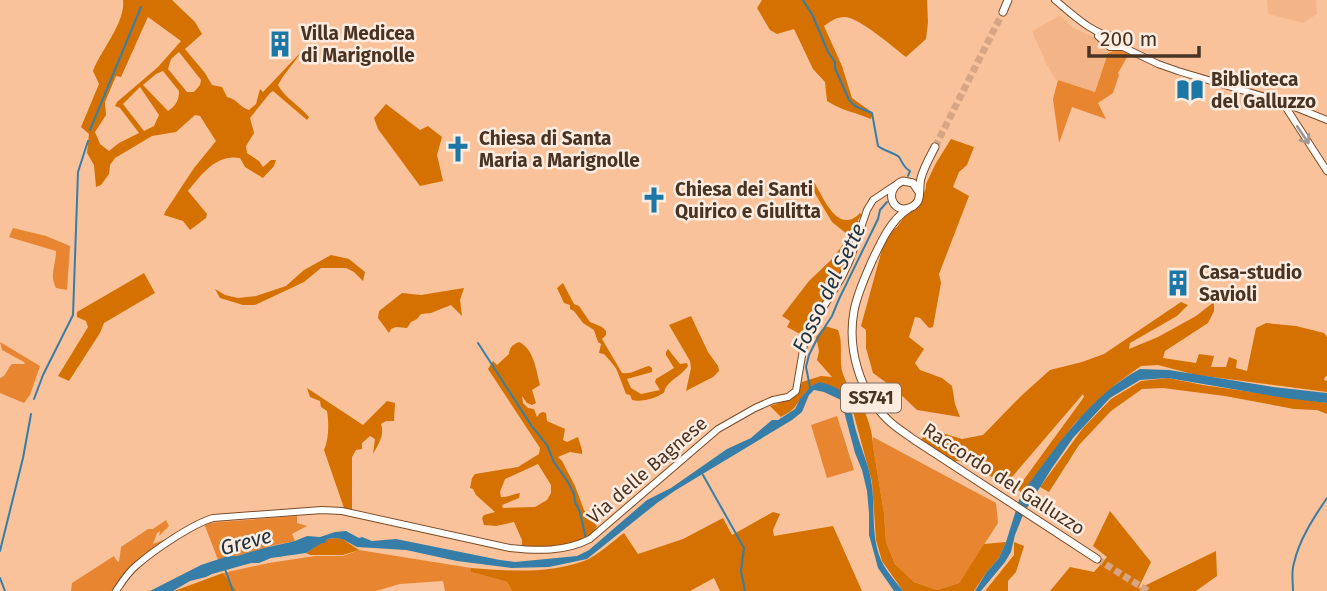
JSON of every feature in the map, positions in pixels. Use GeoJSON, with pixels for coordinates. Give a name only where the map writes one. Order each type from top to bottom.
{"type":"FeatureCollection","features":[{"type":"Feature","properties":{"kind":"main road"},"geometry":{"type":"LineString","coordinates":[[1003,12],[1008,0]]}},
{"type":"Feature","properties":{"kind":"main road"},"geometry":{"type":"LineString","coordinates":[[1053,0],[1108,39],[1116,37],[1119,45],[1158,64],[1282,102],[1327,120]]}},
{"type":"Feature","properties":{"kind":"main road"},"geometry":{"type":"LineString","coordinates":[[1282,102],[1326,169]]}},
{"type":"Feature","properties":{"kind":"main road","name":"SS741"},"geometry":{"type":"LineString","coordinates":[[908,209],[918,200],[921,178],[935,147]]}},
{"type":"Feature","properties":{"kind":"main road","name":"SS741"},"geometry":{"type":"LineString","coordinates":[[892,201],[894,186],[910,181],[924,169]]}},
{"type":"Feature","properties":{"kind":"main road"},"geometry":{"type":"LineString","coordinates":[[910,181],[916,185],[919,192]]}},
{"type":"Feature","properties":{"kind":"main road","name":"Via delle Bagnese"},"geometry":{"type":"LineString","coordinates":[[116,591],[127,575],[143,560],[202,522],[213,518],[337,510],[525,550],[566,548],[590,539],[718,429],[755,408],[788,397],[796,391],[804,344],[850,260],[867,210],[873,200],[894,186]]}},
{"type":"Feature","properties":{"kind":"main road"},"geometry":{"type":"LineString","coordinates":[[881,195],[899,207],[908,209]]}},
{"type":"Feature","properties":{"kind":"main road","name":"Raccordo del Galluzzo"},"geometry":{"type":"LineString","coordinates":[[892,201],[893,216],[863,280],[854,311],[853,348],[865,389],[887,419],[935,455],[1097,559]]}},
{"type":"Feature","properties":{"kind":"main road","name":"Raccordo del Galluzzo"},"geometry":{"type":"LineString","coordinates":[[886,234],[896,219],[908,209]]}},
{"type":"Feature","properties":{"kind":"shaded area"},"geometry":{"type":"Polygon","coordinates":[[[123,0],[172,0],[195,22],[202,34],[185,49],[212,85],[222,87],[227,97],[249,110],[256,104],[260,89],[263,92],[301,52],[278,85],[309,117],[307,120],[273,91],[270,93],[250,118],[254,133],[246,146],[247,153],[263,167],[271,160],[276,160],[274,166],[263,178],[245,167],[240,158],[224,159],[210,167],[188,191],[207,214],[206,218],[190,230],[183,221],[164,215],[194,168],[216,141],[200,116],[195,115],[176,132],[152,136],[115,158],[110,165],[109,174],[101,185],[96,187],[94,165],[87,153],[89,134],[81,127],[99,84],[93,71],[117,27],[123,0]],[[148,17],[121,77],[116,76],[105,102],[106,115],[95,132],[100,144],[109,151],[139,133],[120,108],[115,106],[117,102],[158,67],[181,41],[148,17]],[[179,52],[171,59],[168,69],[187,92],[194,92],[201,80],[179,52]],[[163,71],[143,85],[168,111],[176,103],[179,91],[163,71]],[[140,87],[123,104],[144,131],[154,126],[159,115],[140,87]]]}},
{"type":"Feature","properties":{"kind":"shaded area"},"geometry":{"type":"Polygon","coordinates":[[[762,0],[927,0],[926,39],[906,57],[859,22],[845,17],[824,26],[842,66],[852,98],[873,113],[871,119],[827,101],[825,82],[813,69],[794,29],[777,34],[770,30],[757,8],[762,0]]]}},
{"type":"Feature","properties":{"kind":"shaded area"},"geometry":{"type":"Polygon","coordinates":[[[1267,0],[1316,0],[1317,14],[1303,23],[1268,14],[1267,0]]]}},
{"type":"Feature","properties":{"kind":"shaded area"},"geometry":{"type":"Polygon","coordinates":[[[1060,15],[1072,27],[1101,41],[1109,49],[1095,92],[1055,79],[1046,63],[1032,31],[1060,15]]]}},
{"type":"Feature","properties":{"kind":"shaded area"},"geometry":{"type":"Polygon","coordinates":[[[1116,50],[1128,52],[1118,73],[1113,93],[1098,103],[1106,119],[1072,107],[1059,143],[1053,99],[1058,80],[1095,92],[1108,53],[1116,50]]]}},
{"type":"Feature","properties":{"kind":"shaded area"},"geometry":{"type":"Polygon","coordinates":[[[386,104],[420,130],[428,126],[442,137],[437,155],[443,181],[420,186],[378,129],[374,118],[386,104]]]}},
{"type":"Feature","properties":{"kind":"shaded area"},"geometry":{"type":"Polygon","coordinates":[[[951,139],[974,147],[967,165],[959,172],[953,187],[969,196],[939,274],[941,283],[933,327],[929,328],[920,318],[915,317],[909,337],[924,349],[915,363],[920,370],[942,378],[952,386],[960,417],[917,410],[873,373],[866,348],[866,330],[861,326],[886,235],[919,205],[936,163],[951,139]]]}},
{"type":"Feature","properties":{"kind":"shaded area"},"geometry":{"type":"Polygon","coordinates":[[[813,180],[826,204],[838,217],[845,220],[860,213],[862,215],[843,268],[804,336],[787,327],[790,321],[782,316],[849,237],[832,222],[810,185],[781,196],[779,192],[813,180]]]}},
{"type":"Feature","properties":{"kind":"shaded area"},"geometry":{"type":"Polygon","coordinates":[[[13,228],[46,236],[70,246],[67,290],[56,288],[54,283],[56,251],[9,237],[13,228]]]}},
{"type":"Feature","properties":{"kind":"shaded area"},"geometry":{"type":"Polygon","coordinates":[[[331,255],[349,259],[365,272],[363,281],[346,268],[321,268],[304,282],[255,305],[243,305],[220,298],[215,289],[238,298],[256,296],[286,286],[304,270],[331,255]]]}},
{"type":"Feature","properties":{"kind":"shaded area"},"geometry":{"type":"Polygon","coordinates":[[[144,273],[155,293],[104,323],[69,381],[58,376],[88,327],[86,321],[77,317],[77,312],[144,273]]]}},
{"type":"Feature","properties":{"kind":"shaded area"},"geometry":{"type":"Polygon","coordinates":[[[563,283],[574,304],[579,306],[590,322],[606,331],[602,339],[622,373],[649,366],[652,368],[652,372],[627,379],[631,388],[641,394],[660,390],[656,379],[674,368],[666,355],[668,349],[680,364],[687,363],[688,366],[669,383],[662,394],[646,400],[632,400],[630,395],[626,394],[614,365],[604,354],[599,353],[601,344],[594,330],[583,323],[570,309],[570,305],[564,303],[557,288],[563,283]]]}},
{"type":"Feature","properties":{"kind":"shaded area"},"geometry":{"type":"Polygon","coordinates":[[[464,288],[460,300],[462,316],[451,305],[421,314],[407,328],[396,327],[389,333],[378,318],[379,311],[402,293],[421,295],[464,288]]]}},
{"type":"Feature","properties":{"kind":"shaded area"},"geometry":{"type":"Polygon","coordinates":[[[1181,302],[1188,305],[1177,316],[1130,343],[1129,349],[1196,316],[1214,302],[1214,311],[1208,323],[1165,351],[1163,358],[1196,363],[1199,354],[1214,356],[1211,367],[1226,367],[1229,357],[1237,360],[1236,368],[1247,371],[1256,328],[1266,323],[1296,326],[1324,333],[1327,337],[1327,376],[1324,380],[1327,381],[1327,392],[1196,375],[1158,365],[1141,366],[1116,384],[1075,423],[1022,493],[1017,489],[1084,397],[1083,394],[1006,484],[990,476],[972,461],[951,461],[921,440],[929,429],[962,439],[983,435],[1050,370],[1104,354],[1181,302]]]}},
{"type":"Feature","properties":{"kind":"shaded area"},"geometry":{"type":"Polygon","coordinates":[[[691,316],[719,371],[686,391],[690,361],[669,325],[691,316]]]}},
{"type":"Feature","properties":{"kind":"shaded area"},"geometry":{"type":"Polygon","coordinates":[[[825,326],[838,330],[843,374],[863,407],[869,424],[884,513],[886,542],[895,564],[914,582],[937,590],[959,583],[984,544],[1006,542],[999,558],[974,591],[903,591],[882,561],[876,540],[872,482],[852,408],[846,397],[819,382],[808,390],[794,408],[781,417],[770,406],[798,394],[802,382],[821,376],[832,377],[817,360],[819,351],[816,337],[825,326]]]}},
{"type":"Feature","properties":{"kind":"shaded area"},"geometry":{"type":"Polygon","coordinates":[[[0,342],[40,366],[30,395],[24,403],[0,393],[0,378],[10,366],[25,364],[2,350],[0,342]]]}},
{"type":"Feature","properties":{"kind":"shaded area"},"geometry":{"type":"Polygon","coordinates":[[[519,342],[531,355],[540,385],[532,390],[536,403],[527,403],[522,396],[523,403],[534,409],[537,417],[540,413],[546,413],[547,421],[565,429],[563,440],[567,442],[578,437],[582,450],[582,454],[570,452],[558,457],[575,486],[584,510],[597,526],[592,534],[584,539],[564,546],[522,547],[522,540],[514,522],[496,526],[484,525],[484,515],[495,512],[470,488],[475,474],[518,467],[539,454],[540,448],[488,369],[493,361],[497,365],[509,354],[513,345],[519,342]],[[538,464],[505,479],[501,497],[520,493],[519,498],[502,505],[503,508],[535,507],[547,500],[551,485],[538,464]]]}},
{"type":"Feature","properties":{"kind":"shaded area"},"geometry":{"type":"Polygon","coordinates":[[[1168,378],[1327,403],[1327,414],[1317,410],[1294,409],[1225,396],[1163,388],[1142,389],[1111,411],[1079,445],[1049,492],[1040,487],[1083,428],[1111,399],[1141,381],[1168,378]]]}},
{"type":"Feature","properties":{"kind":"shaded area"},"geometry":{"type":"Polygon","coordinates":[[[307,388],[363,425],[387,401],[395,403],[394,421],[381,424],[382,436],[373,454],[375,439],[370,436],[362,443],[362,449],[356,450],[352,457],[352,509],[344,508],[324,450],[328,431],[327,411],[321,407],[320,401],[310,397],[307,388]]]}},
{"type":"Feature","properties":{"kind":"shaded area"},"geometry":{"type":"Polygon","coordinates":[[[837,416],[854,470],[827,478],[811,425],[837,416]]]}},
{"type":"Feature","properties":{"kind":"shaded area"},"geometry":{"type":"Polygon","coordinates":[[[873,437],[996,503],[998,523],[959,583],[937,590],[914,582],[895,564],[886,542],[873,437]]]}},
{"type":"Feature","properties":{"kind":"shaded area"},"geometry":{"type":"Polygon","coordinates":[[[1110,511],[1151,562],[1138,589],[1216,551],[1217,576],[1196,591],[1050,591],[1070,567],[1094,572],[1107,557],[1093,546],[1110,511]]]}},
{"type":"Feature","properties":{"kind":"shaded area"},"geometry":{"type":"Polygon","coordinates":[[[773,512],[780,514],[773,530],[774,536],[833,526],[862,591],[720,591],[714,578],[690,591],[512,591],[507,582],[471,572],[471,568],[528,570],[570,565],[594,556],[624,533],[638,554],[683,539],[723,518],[732,535],[773,512]]]}},
{"type":"Feature","properties":{"kind":"shaded area"},"geometry":{"type":"Polygon","coordinates":[[[297,516],[297,523],[307,526],[292,534],[295,541],[218,560],[205,526],[207,523],[297,516]]]}},
{"type":"Feature","properties":{"kind":"shaded area"},"geometry":{"type":"Polygon","coordinates":[[[166,520],[169,526],[159,536],[160,531],[157,533],[153,544],[163,540],[162,543],[130,566],[113,591],[71,591],[72,583],[114,556],[119,562],[121,547],[166,520]]]}},
{"type":"Feature","properties":{"kind":"shaded area"},"geometry":{"type":"Polygon","coordinates":[[[337,538],[359,550],[343,555],[306,553],[327,539],[337,538]]]}},
{"type":"Feature","properties":{"kind":"shaded area"},"geometry":{"type":"Polygon","coordinates":[[[1014,542],[1024,546],[1016,572],[1008,581],[1008,591],[985,591],[1014,555],[1014,542]]]}},
{"type":"Feature","properties":{"kind":"shaded area"},"geometry":{"type":"Polygon","coordinates":[[[359,550],[471,568],[471,572],[507,582],[512,591],[445,591],[443,581],[400,584],[376,591],[237,591],[223,573],[315,556],[343,556],[359,550]]]}},
{"type":"Feature","properties":{"kind":"shaded area"},"geometry":{"type":"Polygon","coordinates":[[[223,573],[237,591],[174,591],[223,573]]]}},
{"type":"Feature","properties":{"kind":"water"},"geometry":{"type":"Polygon","coordinates":[[[1140,369],[1169,370],[1327,393],[1327,403],[1168,378],[1140,380],[1110,398],[1073,438],[1027,508],[1018,503],[1022,493],[1089,408],[1122,380],[1140,369]]]}},
{"type":"Feature","properties":{"kind":"water"},"geometry":{"type":"Polygon","coordinates":[[[819,382],[838,389],[848,400],[871,479],[878,551],[886,568],[903,591],[894,591],[878,568],[869,535],[867,491],[841,400],[814,390],[802,412],[792,420],[676,490],[587,559],[549,567],[511,568],[457,561],[406,550],[357,547],[337,538],[327,539],[325,543],[306,553],[271,558],[212,574],[190,581],[173,591],[150,591],[201,565],[228,556],[237,556],[307,536],[320,537],[346,531],[372,541],[396,539],[515,562],[577,556],[589,550],[647,500],[671,488],[727,449],[751,438],[772,420],[778,420],[795,409],[810,387],[819,382]]]}},
{"type":"Feature","properties":{"kind":"water"},"geometry":{"type":"Polygon","coordinates":[[[1016,510],[1023,515],[1011,552],[981,591],[975,591],[999,558],[1016,510]]]}},
{"type":"Feature","properties":{"kind":"waterway","name":"Fosso del Sette"},"geometry":{"type":"LineString","coordinates":[[803,0],[835,62],[849,100],[855,106],[872,113],[878,146],[899,157],[910,171],[908,176]]}},
{"type":"Feature","properties":{"kind":"waterway"},"geometry":{"type":"LineString","coordinates":[[90,130],[141,7]]}},
{"type":"Feature","properties":{"kind":"waterway"},"geometry":{"type":"LineString","coordinates":[[34,399],[73,315],[78,172],[88,141]]}},
{"type":"Feature","properties":{"kind":"waterway","name":"Fosso del Sette"},"geometry":{"type":"LineString","coordinates":[[810,387],[806,367],[809,355],[832,316],[880,210],[887,202]]}},
{"type":"Feature","properties":{"kind":"waterway"},"geometry":{"type":"LineString","coordinates":[[478,343],[547,445],[554,462],[568,482],[580,512],[586,539]]}},
{"type":"Feature","properties":{"kind":"waterway"},"geometry":{"type":"LineString","coordinates":[[0,551],[31,414]]}},
{"type":"Feature","properties":{"kind":"waterway"},"geometry":{"type":"LineString","coordinates":[[703,475],[744,548],[741,571],[745,591]]}},
{"type":"Feature","properties":{"kind":"waterway"},"geometry":{"type":"LineString","coordinates":[[1293,591],[1296,554],[1327,498]]}},
{"type":"Feature","properties":{"kind":"waterway","name":"Greve"},"geometry":{"type":"LineString","coordinates":[[225,569],[233,591]]}},
{"type":"Feature","properties":{"kind":"waterway"},"geometry":{"type":"LineString","coordinates":[[0,578],[5,591]]}},
{"type":"Feature","properties":{"kind":"tunnel"},"geometry":{"type":"LineString","coordinates":[[935,147],[1003,12]]}},
{"type":"Feature","properties":{"kind":"tunnel"},"geometry":{"type":"LineString","coordinates":[[1097,559],[1148,591]]}},
{"type":"Feature","properties":{"kind":"place","name":"Villa Medicea di Marignolle"},"geometry":{"type":"Point","coordinates":[280,44]}},
{"type":"Feature","properties":{"kind":"place","name":"Biblioteca del Galluzzo"},"geometry":{"type":"Point","coordinates":[1190,90]}},
{"type":"Feature","properties":{"kind":"place","name":"Chiesa di Santa Maria a Marignolle"},"geometry":{"type":"Point","coordinates":[458,149]}},
{"type":"Feature","properties":{"kind":"place","name":"Chiesa dei Santi Quirico e Giulitta"},"geometry":{"type":"Point","coordinates":[654,200]}},
{"type":"Feature","properties":{"kind":"place","name":"Casa-studio Savioli"},"geometry":{"type":"Point","coordinates":[1178,283]}}]}
